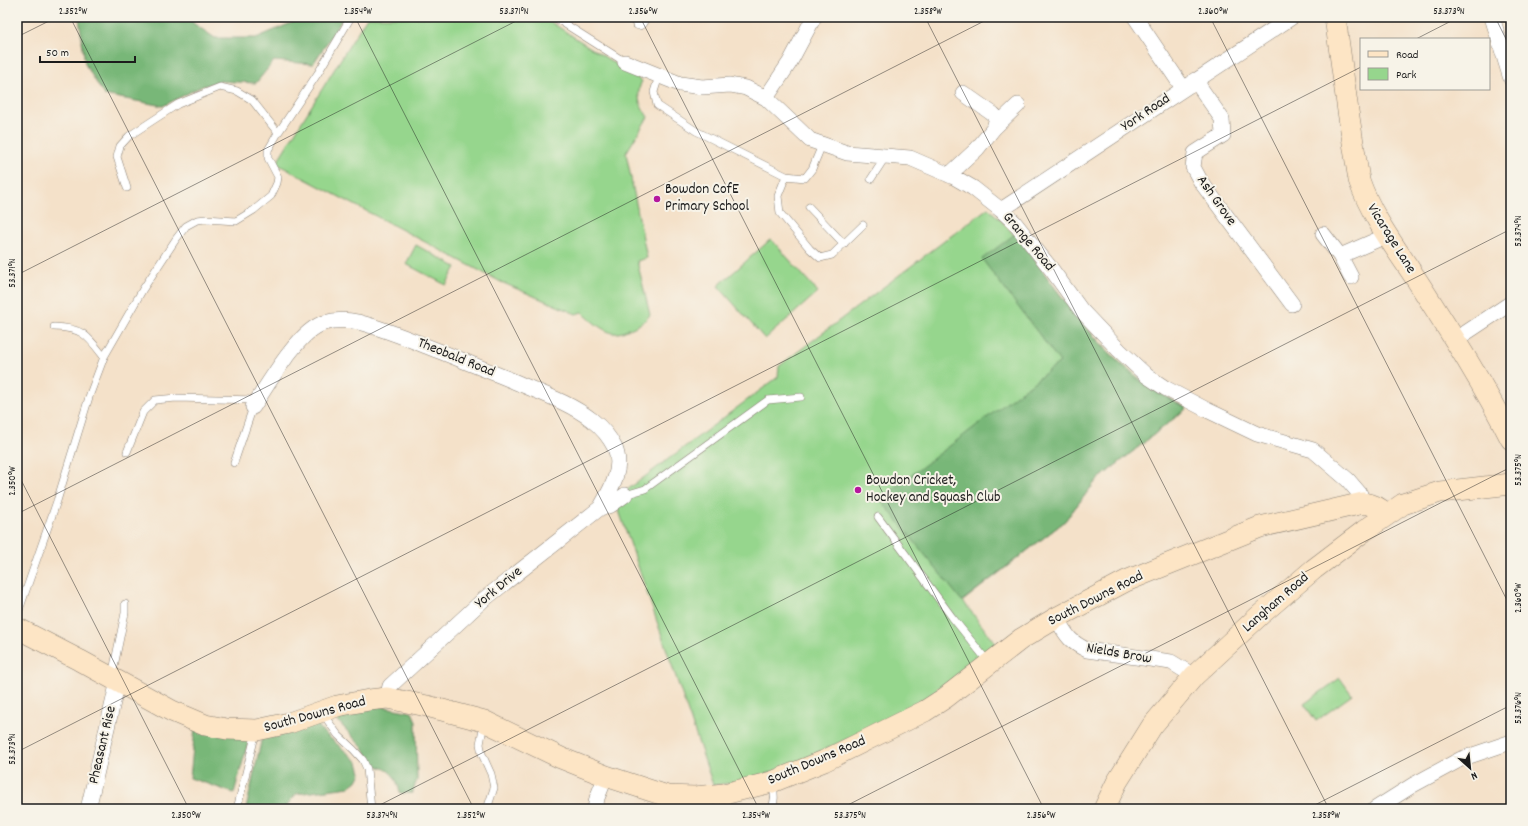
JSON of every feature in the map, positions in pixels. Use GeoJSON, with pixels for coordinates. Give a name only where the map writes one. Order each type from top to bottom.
{"type":"FeatureCollection","features":[{"type":"Feature","properties":{"kind":"main road","name":"Vicarage Lane"},"geometry":{"type":"LineString","coordinates":[[1336,17],[1348,111],[1359,180],[1367,202],[1455,340],[1511,438]]}},
{"type":"Feature","properties":{"kind":"main road","name":"Langham Road"},"geometry":{"type":"LineString","coordinates":[[1104,809],[1117,782],[1152,726],[1194,676],[1259,616],[1314,570],[1403,504],[1440,492],[1511,484]]}},
{"type":"Feature","properties":{"kind":"main road"},"geometry":{"type":"LineString","coordinates":[[1363,503],[1375,505],[1387,515]]}},
{"type":"Feature","properties":{"kind":"main road","name":"South Downs Road"},"geometry":{"type":"LineString","coordinates":[[17,628],[172,710],[205,725],[227,729],[257,730],[289,723],[337,706],[387,698],[427,706],[484,721],[561,758],[606,776],[667,796],[695,797],[724,794],[772,782],[824,761],[925,711],[945,698],[1021,639],[1056,618],[1126,581],[1260,527],[1363,503]]}},
{"type":"Feature","properties":{"kind":"street"},"geometry":{"type":"LineString","coordinates":[[766,98],[790,62],[814,17]]}},
{"type":"Feature","properties":{"kind":"street"},"geometry":{"type":"LineString","coordinates":[[1135,17],[1189,84]]}},
{"type":"Feature","properties":{"kind":"street","name":"York Road"},"geometry":{"type":"LineString","coordinates":[[1001,210],[1292,17]]}},
{"type":"Feature","properties":{"kind":"street"},"geometry":{"type":"LineString","coordinates":[[1492,17],[1509,62],[1511,79]]}},
{"type":"Feature","properties":{"kind":"street","name":"Grange Road"},"geometry":{"type":"LineString","coordinates":[[625,62],[680,84],[702,87],[730,85],[746,88],[766,98],[810,140],[847,153],[910,158],[949,175],[973,188],[1001,210],[1024,234],[1081,310],[1119,350],[1147,376],[1165,388],[1200,407],[1257,434],[1313,450],[1348,480],[1360,494],[1363,503]]}},
{"type":"Feature","properties":{"kind":"street","name":"Ash Grove"},"geometry":{"type":"LineString","coordinates":[[1189,84],[1222,119],[1223,135],[1195,153],[1193,167],[1201,182],[1292,304]]}},
{"type":"Feature","properties":{"kind":"street"},"geometry":{"type":"LineString","coordinates":[[963,93],[997,118],[994,128]]}},
{"type":"Feature","properties":{"kind":"street"},"geometry":{"type":"LineString","coordinates":[[949,175],[977,149],[994,128],[1018,105]]}},
{"type":"Feature","properties":{"kind":"street"},"geometry":{"type":"LineString","coordinates":[[1323,234],[1340,256],[1351,278]]}},
{"type":"Feature","properties":{"kind":"street"},"geometry":{"type":"LineString","coordinates":[[1340,256],[1388,235]]}},
{"type":"Feature","properties":{"kind":"street"},"geometry":{"type":"LineString","coordinates":[[1455,340],[1511,303]]}},
{"type":"Feature","properties":{"kind":"street","name":"Theobald Road"},"geometry":{"type":"LineString","coordinates":[[255,404],[291,351],[310,329],[324,323],[338,321],[356,322],[389,331],[528,388],[572,408],[593,420],[604,432],[615,449],[617,458],[617,471],[615,479],[600,508]]}},
{"type":"Feature","properties":{"kind":"street","name":"York Drive"},"geometry":{"type":"LineString","coordinates":[[387,698],[390,686],[483,600],[600,508],[611,505],[625,495]]}},
{"type":"Feature","properties":{"kind":"street","name":"Nields Brow"},"geometry":{"type":"LineString","coordinates":[[1056,618],[1069,639],[1087,650],[1170,662],[1194,676]]}},
{"type":"Feature","properties":{"kind":"street","name":"Pheasant Rise"},"geometry":{"type":"LineString","coordinates":[[88,809],[115,680]]}},
{"type":"Feature","properties":{"kind":"street"},"geometry":{"type":"LineString","coordinates":[[1375,809],[1413,785],[1461,759],[1511,742]]}},
{"type":"Feature","properties":{"kind":"street"},"geometry":{"type":"LineString","coordinates":[[595,809],[597,798],[606,776]]}},
{"type":"Feature","properties":{"kind":"lane"},"geometry":{"type":"LineString","coordinates":[[17,616],[57,501],[90,394],[104,357],[143,289],[186,226],[197,220],[206,219],[236,221],[254,210],[271,196],[278,177],[268,158],[268,150],[318,73],[351,17]]}},
{"type":"Feature","properties":{"kind":"lane"},"geometry":{"type":"LineString","coordinates":[[554,17],[625,62]]}},
{"type":"Feature","properties":{"kind":"lane"},"geometry":{"type":"LineString","coordinates":[[659,76],[654,92],[657,106],[696,131],[786,176],[805,178],[812,169],[822,144]]}},
{"type":"Feature","properties":{"kind":"lane"},"geometry":{"type":"LineString","coordinates":[[127,188],[117,158],[120,146],[129,136],[178,104],[220,87],[237,91],[252,100],[278,133]]}},
{"type":"Feature","properties":{"kind":"lane"},"geometry":{"type":"LineString","coordinates":[[870,180],[886,156]]}},
{"type":"Feature","properties":{"kind":"lane"},"geometry":{"type":"LineString","coordinates":[[786,176],[778,196],[780,213],[810,249],[820,258],[832,255],[863,225]]}},
{"type":"Feature","properties":{"kind":"lane"},"geometry":{"type":"LineString","coordinates":[[809,207],[844,244]]}},
{"type":"Feature","properties":{"kind":"lane"},"geometry":{"type":"LineString","coordinates":[[54,327],[74,330],[85,334],[104,357]]}},
{"type":"Feature","properties":{"kind":"lane"},"geometry":{"type":"LineString","coordinates":[[625,495],[645,489],[768,400],[801,397]]}},
{"type":"Feature","properties":{"kind":"lane"},"geometry":{"type":"LineString","coordinates":[[127,452],[143,412],[155,400],[176,398],[255,404],[234,463]]}},
{"type":"Feature","properties":{"kind":"lane"},"geometry":{"type":"LineString","coordinates":[[878,518],[952,617],[990,664]]}},
{"type":"Feature","properties":{"kind":"lane"},"geometry":{"type":"LineString","coordinates":[[115,680],[125,604]]}},
{"type":"Feature","properties":{"kind":"lane"},"geometry":{"type":"LineString","coordinates":[[321,711],[333,729],[358,755],[367,769],[371,809]]}},
{"type":"Feature","properties":{"kind":"lane"},"geometry":{"type":"LineString","coordinates":[[484,721],[480,744],[482,754],[492,774],[494,788],[487,809]]}},
{"type":"Feature","properties":{"kind":"lane"},"geometry":{"type":"LineString","coordinates":[[236,809],[257,730]]}},
{"type":"Feature","properties":{"kind":"lane"},"geometry":{"type":"LineString","coordinates":[[771,809],[774,806],[772,782]]}},
{"type":"Feature","properties":{"kind":"green space"},"geometry":{"type":"Polygon","coordinates":[[[79,17],[190,17],[193,23],[215,38],[256,38],[305,17],[344,17],[313,64],[274,61],[256,83],[219,81],[200,87],[163,106],[104,95],[85,64],[79,17]]]}},
{"type":"Feature","properties":{"kind":"green space"},"geometry":{"type":"Polygon","coordinates":[[[367,17],[543,17],[642,81],[639,91],[639,100],[648,117],[626,153],[647,258],[637,261],[650,315],[645,320],[622,332],[608,332],[598,326],[582,312],[576,314],[501,282],[277,164],[281,155],[367,17]]]}},
{"type":"Feature","properties":{"kind":"green space","name":"Bowdon Cricket, Hockey and Squash Club"},"geometry":{"type":"Polygon","coordinates":[[[988,208],[1012,233],[1089,331],[1114,357],[1155,389],[1187,408],[1096,481],[1064,522],[963,601],[999,648],[911,709],[781,770],[732,783],[713,785],[615,499],[778,377],[779,366],[988,208]]]}},
{"type":"Feature","properties":{"kind":"green space"},"geometry":{"type":"Polygon","coordinates":[[[1015,234],[1071,309],[1101,345],[1118,362],[1147,386],[1187,408],[1096,481],[1064,522],[962,601],[880,499],[1060,362],[982,259],[1015,234]]]}},
{"type":"Feature","properties":{"kind":"green space"},"geometry":{"type":"Polygon","coordinates":[[[771,239],[818,292],[765,339],[718,286],[771,239]]]}},
{"type":"Feature","properties":{"kind":"green space"},"geometry":{"type":"Polygon","coordinates":[[[416,245],[456,267],[446,285],[406,264],[416,245]]]}},
{"type":"Feature","properties":{"kind":"green space"},"geometry":{"type":"Polygon","coordinates":[[[1340,678],[1352,695],[1316,721],[1304,704],[1340,678]]]}},
{"type":"Feature","properties":{"kind":"green space"},"geometry":{"type":"Polygon","coordinates":[[[379,706],[412,712],[416,721],[417,780],[412,793],[400,793],[397,782],[392,774],[385,769],[374,765],[363,748],[336,719],[341,714],[379,706]]]}},
{"type":"Feature","properties":{"kind":"green space"},"geometry":{"type":"Polygon","coordinates":[[[317,724],[323,732],[358,762],[361,773],[357,781],[349,787],[296,794],[287,805],[287,809],[246,809],[263,733],[317,724]]]}},
{"type":"Feature","properties":{"kind":"green space"},"geometry":{"type":"Polygon","coordinates":[[[195,728],[250,736],[234,793],[190,778],[195,728]]]}},
{"type":"Feature","properties":{"kind":"place","name":"Bowdon CofE Primary School"},"geometry":{"type":"Point","coordinates":[657,199]}},
{"type":"Feature","properties":{"kind":"place","name":"Bowdon Cricket, Hockey and Squash Club"},"geometry":{"type":"Point","coordinates":[858,490]}}]}
